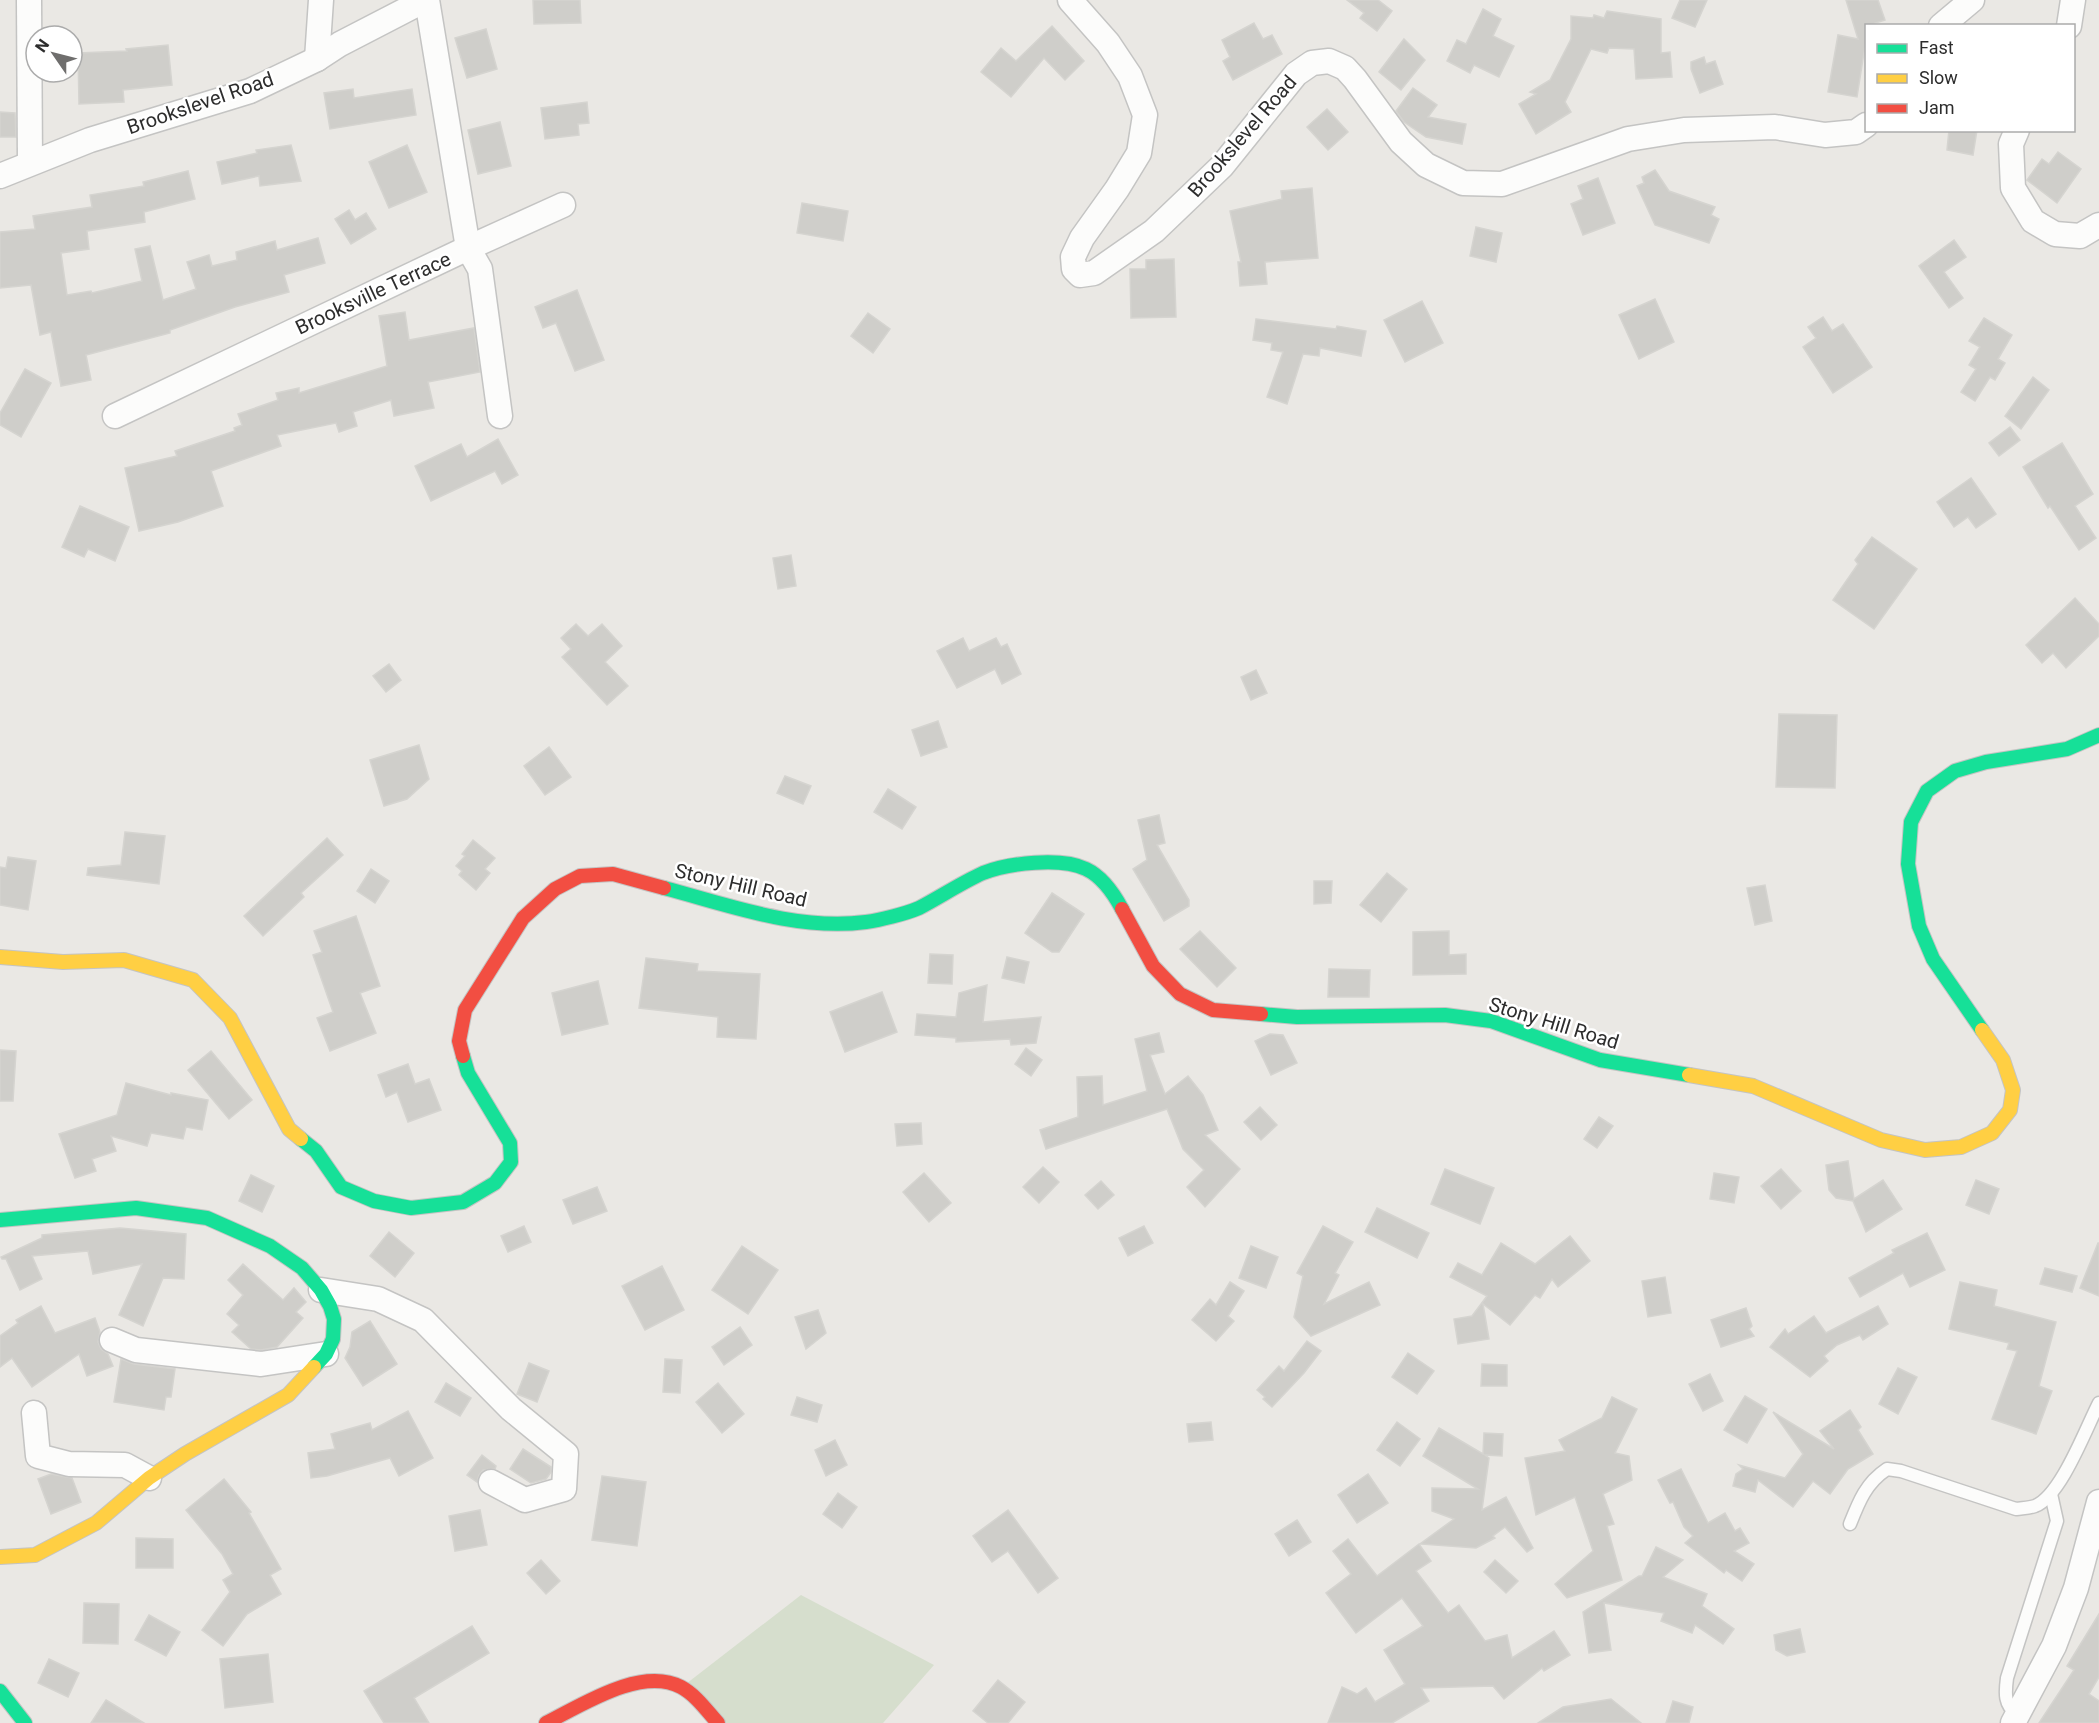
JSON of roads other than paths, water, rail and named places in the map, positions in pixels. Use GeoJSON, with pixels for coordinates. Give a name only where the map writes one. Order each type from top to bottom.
{"type":"FeatureCollection","features":[{"type":"Feature","properties":{"kind":"main road","name":"Stony Hill Road"},"geometry":{"type":"LineString","coordinates":[[0,957],[63,962],[124,960],[193,980],[230,1018],[289,1128],[316,1151],[341,1187],[374,1201],[411,1208],[463,1202],[495,1183],[511,1162],[510,1143],[468,1072],[459,1041],[465,1010],[524,918],[555,889],[580,876],[613,874],[773,917],[819,923],[866,922],[916,909],[984,873],[1013,865],[1048,861],[1086,868],[1112,890],[1153,966],[1180,994],[1213,1010],[1297,1017],[1445,1015],[1491,1021],[1600,1060],[1753,1086],[1881,1140],[1925,1150],[1961,1147],[1992,1133],[2010,1110],[2013,1090],[2003,1060],[1933,959],[1919,926],[1908,864],[1911,822],[1926,791],[1955,771],[1986,762],[2067,749],[2099,735]]}},
{"type":"Feature","properties":{"kind":"main road"},"geometry":{"type":"LineString","coordinates":[[0,1220],[136,1208],[207,1218],[270,1246],[302,1268],[321,1290],[334,1319],[333,1340],[326,1354],[288,1395],[185,1454],[149,1478],[96,1523],[35,1555],[0,1557]]}},
{"type":"Feature","properties":{"kind":"main road"},"geometry":{"type":"LineString","coordinates":[[546,1723],[630,1683],[646,1680],[666,1681],[682,1687],[718,1723]]}},
{"type":"Feature","properties":{"kind":"main road"},"geometry":{"type":"LineString","coordinates":[[0,1691],[25,1723]]}},
{"type":"Feature","properties":{"kind":"street"},"geometry":{"type":"LineString","coordinates":[[29,0],[30,163]]}},
{"type":"Feature","properties":{"kind":"street"},"geometry":{"type":"LineString","coordinates":[[317,59],[321,0]]}},
{"type":"Feature","properties":{"kind":"street","name":"Brookslevel Road"},"geometry":{"type":"LineString","coordinates":[[0,176],[100,137],[250,91],[317,59],[340,44],[426,0]]}},
{"type":"Feature","properties":{"kind":"street","name":"Brooksville Terrace"},"geometry":{"type":"LineString","coordinates":[[115,416],[468,248],[426,0]]}},
{"type":"Feature","properties":{"kind":"street","name":"Brookslevel Road"},"geometry":{"type":"LineString","coordinates":[[1070,0],[1108,43],[1130,76],[1145,115],[1139,153],[1082,238],[1073,257],[1074,269],[1080,275],[1094,273],[1154,231],[1222,166],[1296,74],[1312,63],[1329,61],[1345,68],[1401,142],[1426,165],[1463,183],[1502,184],[1628,139],[1684,129],[1775,127],[1825,135],[1856,132],[1865,126]]}},
{"type":"Feature","properties":{"kind":"street"},"geometry":{"type":"LineString","coordinates":[[1943,24],[1972,0]]}},
{"type":"Feature","properties":{"kind":"street"},"geometry":{"type":"LineString","coordinates":[[2069,24],[2073,0]]}},
{"type":"Feature","properties":{"kind":"street"},"geometry":{"type":"LineString","coordinates":[[2016,132],[2011,144],[2013,188],[2033,221],[2055,234],[2080,236],[2099,225]]}},
{"type":"Feature","properties":{"kind":"street"},"geometry":{"type":"LineString","coordinates":[[500,416],[480,269],[468,248],[563,205]]}},
{"type":"Feature","properties":{"kind":"street"},"geometry":{"type":"LineString","coordinates":[[321,1290],[378,1299],[423,1320],[511,1408],[566,1454],[564,1489],[525,1500],[491,1482]]}},
{"type":"Feature","properties":{"kind":"street"},"geometry":{"type":"LineString","coordinates":[[112,1341],[136,1350],[261,1364],[326,1354]]}},
{"type":"Feature","properties":{"kind":"street"},"geometry":{"type":"LineString","coordinates":[[34,1413],[38,1456],[69,1464],[125,1465],[149,1478]]}},
{"type":"Feature","properties":{"kind":"street"},"geometry":{"type":"LineString","coordinates":[[2015,1719],[2054,1646],[2076,1588],[2099,1502]]}},
{"type":"Feature","properties":{"kind":"lane"},"geometry":{"type":"LineString","coordinates":[[1850,1524],[1861,1496],[1876,1477],[1887,1469],[1901,1471],[2016,1509],[2035,1506],[2050,1494],[2078,1449],[2099,1403]]}},
{"type":"Feature","properties":{"kind":"lane"},"geometry":{"type":"LineString","coordinates":[[2015,1719],[2005,1693],[2007,1678],[2056,1521],[2050,1494]]}}]}
